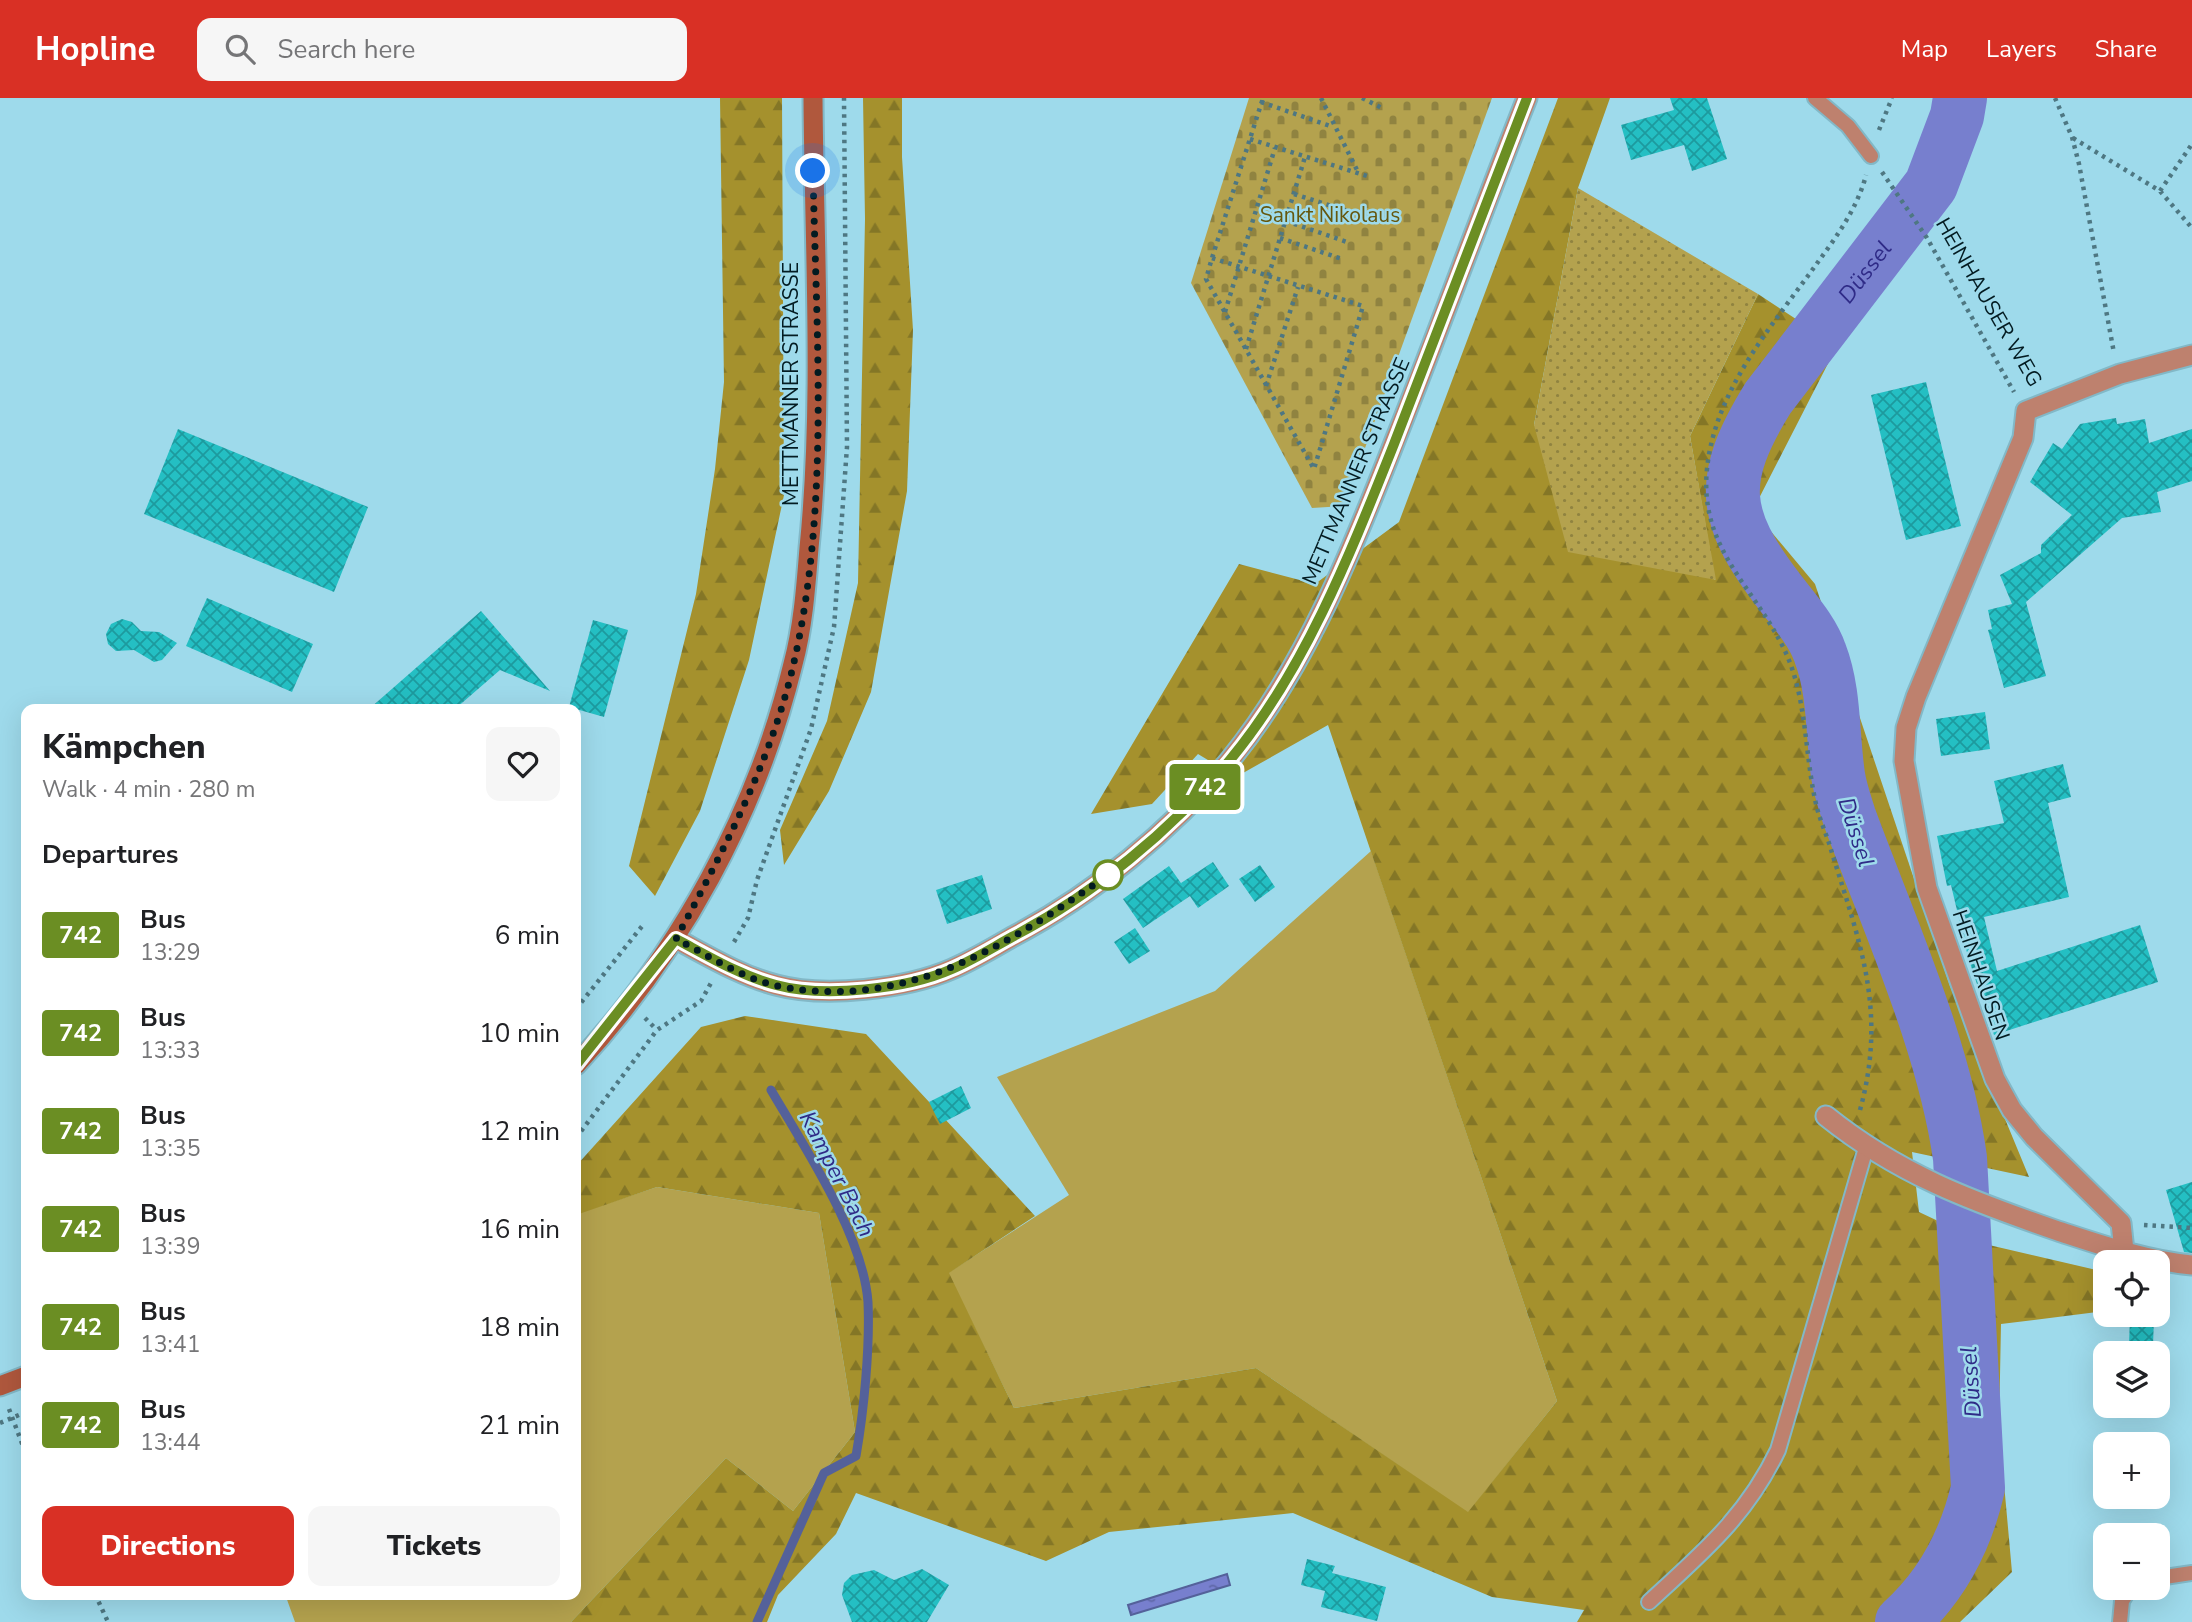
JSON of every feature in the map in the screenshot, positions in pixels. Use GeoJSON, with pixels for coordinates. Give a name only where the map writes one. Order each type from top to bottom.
{"type":"FeatureCollection","features":[{"type":"Feature","properties":{"kind":"main road","name":"METTMANNER STRASSE"},"geometry":{"type":"LineString","coordinates":[[581,1059],[676,939],[728,842],[750,793],[794,662],[806,583],[816,477],[818,398],[813,98]]}},
{"type":"Feature","properties":{"kind":"main road"},"geometry":{"type":"LineString","coordinates":[[0,1386],[21,1378]]}},
{"type":"Feature","properties":{"kind":"street","name":"METTMANNER STRASSE"},"geometry":{"type":"LineString","coordinates":[[676,939],[722,963],[777,986],[836,990],[898,985],[950,970],[1037,924],[1107,876],[1181,814],[1231,758],[1277,692],[1316,621],[1363,522],[1527,98]]}},
{"type":"Feature","properties":{"kind":"street","name":"HEINHAUSER WEG"},"geometry":{"type":"LineString","coordinates":[[2026,411],[2120,374],[2192,355]]}},
{"type":"Feature","properties":{"kind":"street","name":"HEINHAUSEN"},"geometry":{"type":"LineString","coordinates":[[2026,411],[2023,438],[1916,697],[1906,728],[1904,761],[1927,888],[1994,1079],[2012,1110],[2034,1137],[2121,1223]]}},
{"type":"Feature","properties":{"kind":"street"},"geometry":{"type":"LineString","coordinates":[[1826,1116],[1859,1143],[1919,1177],[1985,1206],[2121,1250]]}},
{"type":"Feature","properties":{"kind":"street"},"geometry":{"type":"LineString","coordinates":[[2121,1223],[2124,1250]]}},
{"type":"Feature","properties":{"kind":"street"},"geometry":{"type":"LineString","coordinates":[[2170,1264],[2190,1269]]}},
{"type":"Feature","properties":{"kind":"lane"},"geometry":{"type":"LineString","coordinates":[[1815,98],[1848,125],[1871,156]]}},
{"type":"Feature","properties":{"kind":"lane"},"geometry":{"type":"LineString","coordinates":[[1649,1602],[1723,1533],[1751,1500],[1778,1450],[1859,1143]]}},
{"type":"Feature","properties":{"kind":"lane"},"geometry":{"type":"LineString","coordinates":[[2170,1576],[2192,1573]]}},
{"type":"Feature","properties":{"kind":"lane"},"geometry":{"type":"LineString","coordinates":[[2120,1622],[2123,1600]]}},
{"type":"Feature","properties":{"kind":"path"},"geometry":{"type":"LineString","coordinates":[[1321,98],[1359,174]]}},
{"type":"Feature","properties":{"kind":"path"},"geometry":{"type":"LineString","coordinates":[[1362,98],[1384,109]]}},
{"type":"Feature","properties":{"kind":"path"},"geometry":{"type":"LineString","coordinates":[[1859,1143],[1874,1032],[1869,984],[1861,947],[1818,811],[1801,699],[1794,673],[1784,648],[1731,568],[1715,536],[1707,501],[1707,469],[1715,430],[1734,385],[1852,211],[1866,179],[1871,156],[1892,98]]}},
{"type":"Feature","properties":{"kind":"path"},"geometry":{"type":"LineString","coordinates":[[2055,98],[2072,137],[2120,374]]}},
{"type":"Feature","properties":{"kind":"path"},"geometry":{"type":"LineString","coordinates":[[1212,258],[1363,306],[1314,468],[1206,279],[1212,258],[1262,100],[1334,127]]}},
{"type":"Feature","properties":{"kind":"path"},"geometry":{"type":"LineString","coordinates":[[2072,137],[2160,191],[2192,228]]}},
{"type":"Feature","properties":{"kind":"path"},"geometry":{"type":"LineString","coordinates":[[1250,139],[1367,176]]}},
{"type":"Feature","properties":{"kind":"path"},"geometry":{"type":"LineString","coordinates":[[2160,191],[2192,144]]}},
{"type":"Feature","properties":{"kind":"path"},"geometry":{"type":"LineString","coordinates":[[1225,313],[1275,148]]}},
{"type":"Feature","properties":{"kind":"path"},"geometry":{"type":"LineString","coordinates":[[1246,350],[1305,157]]}},
{"type":"Feature","properties":{"kind":"path","name":"HEINHAUSER WEG"},"geometry":{"type":"LineString","coordinates":[[1884,175],[1927,238],[2026,411]]}},
{"type":"Feature","properties":{"kind":"path"},"geometry":{"type":"LineString","coordinates":[[1294,194],[1357,214]]}},
{"type":"Feature","properties":{"kind":"path"},"geometry":{"type":"LineString","coordinates":[[1286,221],[1347,242]]}},
{"type":"Feature","properties":{"kind":"path"},"geometry":{"type":"LineString","coordinates":[[1280,238],[1342,259]]}},
{"type":"Feature","properties":{"kind":"path"},"geometry":{"type":"LineString","coordinates":[[1266,387],[1298,287]]}},
{"type":"Feature","properties":{"kind":"path"},"geometry":{"type":"LineString","coordinates":[[581,1003],[643,925]]}},
{"type":"Feature","properties":{"kind":"path"},"geometry":{"type":"LineString","coordinates":[[581,1131],[657,1030],[701,1001],[722,963]]}},
{"type":"Feature","properties":{"kind":"path"},"geometry":{"type":"LineString","coordinates":[[2121,1223],[2192,1227]]}},
{"type":"Feature","properties":{"kind":"path"},"geometry":{"type":"LineString","coordinates":[[0,1423],[21,1414]]}},
{"type":"Feature","properties":{"kind":"path"},"geometry":{"type":"LineString","coordinates":[[12,1418],[21,1441]]}},
{"type":"Feature","properties":{"kind":"path"},"geometry":{"type":"LineString","coordinates":[[98,1600],[108,1622]]}},
{"type":"Feature","properties":{"kind":"green space"},"geometry":{"type":"Polygon","coordinates":[[[720,98],[782,98],[784,495],[749,660],[700,811],[655,896],[629,866],[696,594],[715,469],[724,382],[720,98]]]}},
{"type":"Feature","properties":{"kind":"green space"},"geometry":{"type":"Polygon","coordinates":[[[863,98],[902,98],[902,157],[913,330],[907,491],[871,692],[829,791],[784,865],[780,830],[827,721],[858,583],[865,219],[863,98]]]}},
{"type":"Feature","properties":{"kind":"green space","name":"Sankt Nikolaus"},"geometry":{"type":"Polygon","coordinates":[[[1249,98],[1492,98],[1344,506],[1312,508],[1191,283],[1249,98]]]}},
{"type":"Feature","properties":{"kind":"green space"},"geometry":{"type":"Polygon","coordinates":[[[1558,98],[1610,98],[1578,188],[1534,425],[1715,580],[1690,436],[1758,294],[1837,346],[1753,510],[1815,584],[1950,986],[2029,1177],[1912,1152],[1919,1212],[1989,1245],[2093,1269],[2093,1312],[2001,1324],[1999,1428],[2012,1572],[1960,1622],[1577,1622],[1584,1610],[1492,1597],[1293,1513],[1109,1532],[1046,1561],[856,1493],[836,1534],[778,1595],[767,1622],[571,1622],[726,1458],[793,1511],[855,1432],[819,1213],[657,1187],[581,1213],[581,1160],[701,1027],[745,1016],[866,1034],[1035,1216],[949,1273],[1014,1408],[1256,1368],[1468,1512],[1557,1401],[1328,725],[1236,777],[1198,754],[1152,804],[1091,814],[1239,564],[1315,584],[1399,522],[1558,98]]]}},
{"type":"Feature","properties":{"kind":"green space"},"geometry":{"type":"Polygon","coordinates":[[[1578,188],[1758,294],[1690,436],[1716,580],[1568,552],[1534,425],[1578,188]]]}},
{"type":"Feature","properties":{"kind":"green space"},"geometry":{"type":"Polygon","coordinates":[[[1371,851],[1557,1401],[1468,1513],[1256,1368],[1014,1408],[948,1273],[1069,1195],[997,1077],[1215,991],[1371,851]]]}},
{"type":"Feature","properties":{"kind":"green space"},"geometry":{"type":"Polygon","coordinates":[[[657,1187],[819,1213],[855,1432],[793,1511],[726,1458],[571,1622],[295,1622],[287,1600],[581,1600],[581,1212],[657,1187]]]}},
{"type":"Feature","properties":{"kind":"water"},"geometry":{"type":"Polygon","coordinates":[[[1227,1574],[1230,1585],[1131,1615],[1128,1605],[1227,1574]]]}},
{"type":"Feature","properties":{"kind":"building"},"geometry":{"type":"Polygon","coordinates":[[[1670,98],[1707,98],[1727,159],[1692,171],[1684,145],[1631,160],[1621,125],[1674,110],[1670,98]]]}},
{"type":"Feature","properties":{"kind":"building"},"geometry":{"type":"Polygon","coordinates":[[[1926,382],[1961,526],[1906,540],[1871,395],[1926,382]]]}},
{"type":"Feature","properties":{"kind":"building"},"geometry":{"type":"Polygon","coordinates":[[[2116,418],[2117,424],[2145,419],[2149,443],[2192,429],[2192,481],[2157,492],[2161,512],[2122,518],[2026,602],[2046,676],[2004,688],[1988,630],[1992,629],[1988,610],[2012,604],[2000,575],[2041,553],[2041,545],[2072,515],[2030,482],[2053,443],[2062,449],[2080,424],[2116,418]]]}},
{"type":"Feature","properties":{"kind":"building"},"geometry":{"type":"Polygon","coordinates":[[[178,429],[368,507],[334,592],[144,514],[178,429]]]}},
{"type":"Feature","properties":{"kind":"building"},"geometry":{"type":"Polygon","coordinates":[[[207,598],[313,644],[292,692],[186,646],[207,598]]]}},
{"type":"Feature","properties":{"kind":"building"},"geometry":{"type":"Polygon","coordinates":[[[481,611],[550,691],[500,670],[461,704],[375,704],[481,611]]]}},
{"type":"Feature","properties":{"kind":"building"},"geometry":{"type":"Polygon","coordinates":[[[122,619],[132,622],[141,631],[159,632],[177,643],[162,660],[154,662],[134,650],[116,651],[108,644],[106,634],[111,624],[122,619]]]}},
{"type":"Feature","properties":{"kind":"building"},"geometry":{"type":"Polygon","coordinates":[[[593,620],[628,630],[604,717],[581,710],[581,704],[570,704],[593,620]]]}},
{"type":"Feature","properties":{"kind":"building"},"geometry":{"type":"Polygon","coordinates":[[[1985,712],[1990,749],[1941,756],[1936,719],[1985,712]]]}},
{"type":"Feature","properties":{"kind":"building"},"geometry":{"type":"Polygon","coordinates":[[[2063,764],[2071,797],[2048,803],[2069,897],[1984,917],[1997,971],[2140,925],[2158,982],[1994,1035],[1968,957],[1951,885],[1947,886],[1937,836],[2004,823],[1994,781],[2063,764]]]}},
{"type":"Feature","properties":{"kind":"building"},"geometry":{"type":"Polygon","coordinates":[[[1213,862],[1229,886],[1198,908],[1181,883],[1213,862]]]}},
{"type":"Feature","properties":{"kind":"building"},"geometry":{"type":"Polygon","coordinates":[[[1260,865],[1275,887],[1255,902],[1239,879],[1260,865]]]}},
{"type":"Feature","properties":{"kind":"building"},"geometry":{"type":"Polygon","coordinates":[[[1169,866],[1190,896],[1143,928],[1123,899],[1169,866]]]}},
{"type":"Feature","properties":{"kind":"building"},"geometry":{"type":"Polygon","coordinates":[[[982,875],[992,909],[947,924],[936,890],[982,875]]]}},
{"type":"Feature","properties":{"kind":"building"},"geometry":{"type":"Polygon","coordinates":[[[1135,928],[1150,951],[1129,964],[1114,942],[1135,928]]]}},
{"type":"Feature","properties":{"kind":"building"},"geometry":{"type":"Polygon","coordinates":[[[961,1086],[971,1108],[940,1124],[929,1102],[961,1086]]]}},
{"type":"Feature","properties":{"kind":"building"},"geometry":{"type":"Polygon","coordinates":[[[2192,1182],[2192,1253],[2184,1252],[2166,1190],[2192,1182]]]}},
{"type":"Feature","properties":{"kind":"building"},"geometry":{"type":"Polygon","coordinates":[[[2130,1327],[2154,1327],[2153,1341],[2129,1341],[2130,1327]]]}},
{"type":"Feature","properties":{"kind":"building"},"geometry":{"type":"Polygon","coordinates":[[[1307,1559],[1335,1566],[1332,1573],[1386,1587],[1377,1621],[1321,1607],[1325,1591],[1301,1585],[1307,1559]]]}},
{"type":"Feature","properties":{"kind":"building"},"geometry":{"type":"Polygon","coordinates":[[[922,1569],[949,1585],[927,1622],[852,1622],[842,1595],[844,1583],[852,1575],[874,1570],[894,1580],[922,1569]]]}},
{"type":"Feature","properties":{"kind":"waterway","name":"Düssel"},"geometry":{"type":"LineString","coordinates":[[1902,1622],[1929,1593],[1950,1561],[1967,1526],[1978,1488],[1960,1158],[1942,1072],[1928,1028],[1841,791],[1831,698],[1820,653],[1807,629],[1746,541],[1737,518],[1733,497],[1734,475],[1740,452],[1752,426],[1768,398],[1931,185],[1957,116],[1960,98]]}},
{"type":"Feature","properties":{"kind":"waterway","name":"Kamper Bach"},"geometry":{"type":"LineString","coordinates":[[757,1622],[824,1473],[856,1456],[864,1399],[868,1339],[868,1302],[856,1249],[830,1193],[771,1090]]}},
{"type":"Feature","properties":{"kind":"bus line","name":"742"},"geometry":{"type":"LineString","coordinates":[[581,1059],[676,939],[722,963],[777,986],[836,990],[898,985],[950,970],[1037,924],[1107,876],[1181,814],[1231,758],[1277,692],[1310,634],[1363,522],[1527,98]]}},
{"type":"Feature","properties":{"kind":"route"},"geometry":{"type":"LineString","coordinates":[[813,171],[818,398],[815,490],[806,583],[794,662],[750,793],[728,842],[676,939],[722,963],[777,986],[836,990],[898,985],[950,970],[1037,924],[1108,875]]}}]}
